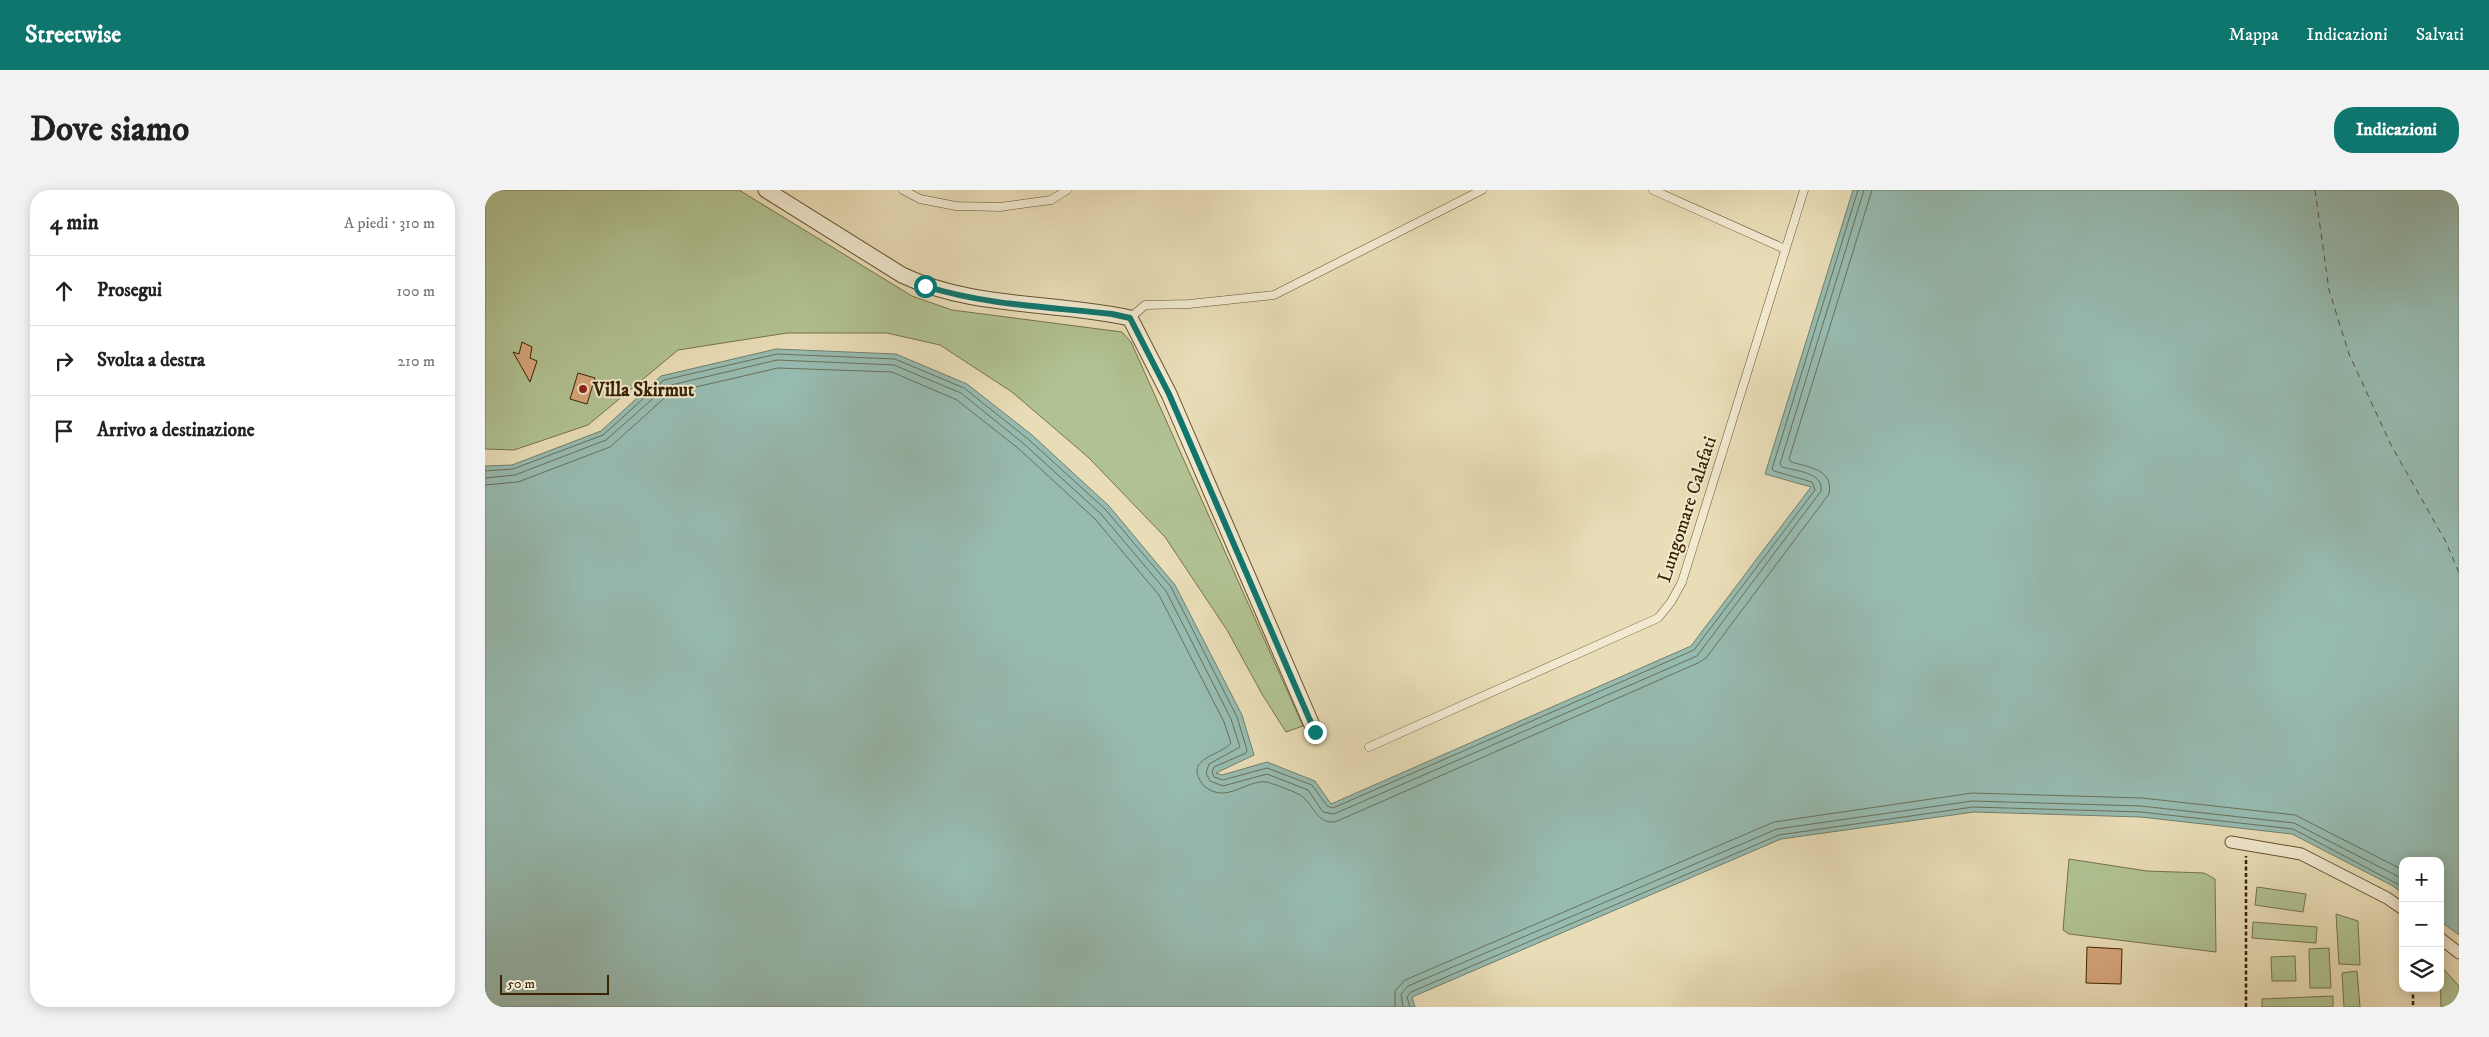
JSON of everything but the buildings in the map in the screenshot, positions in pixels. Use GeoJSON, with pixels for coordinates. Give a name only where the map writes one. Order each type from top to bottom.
{"type":"FeatureCollection","features":[{"type":"Feature","properties":{"kind":"street"},"geometry":{"type":"LineString","coordinates":[[766,190],[902,275],[925,286],[946,293],[1112,314],[1130,318],[1169,394],[1315,732]]}},
{"type":"Feature","properties":{"kind":"street"},"geometry":{"type":"LineString","coordinates":[[2231,842],[2301,854],[2387,898],[2399,907]]}},
{"type":"Feature","properties":{"kind":"street"},"geometry":{"type":"LineString","coordinates":[[2444,941],[2459,953]]}},
{"type":"Feature","properties":{"kind":"lane"},"geometry":{"type":"LineString","coordinates":[[903,190],[921,199],[956,206],[1000,207],[1051,200],[1067,190]]}},
{"type":"Feature","properties":{"kind":"lane"},"geometry":{"type":"LineString","coordinates":[[1130,318],[1145,305],[1189,304],[1274,295],[1482,190]]}},
{"type":"Feature","properties":{"kind":"lane"},"geometry":{"type":"LineString","coordinates":[[1653,190],[1785,249]]}},
{"type":"Feature","properties":{"kind":"lane","name":"Lungomare Calafati"},"geometry":{"type":"LineString","coordinates":[[1369,747],[1658,618],[1671,602],[1682,582],[1803,190]]}},
{"type":"Feature","properties":{"kind":"path"},"geometry":{"type":"LineString","coordinates":[[2246,845],[2246,1007]]}},
{"type":"Feature","properties":{"kind":"path"},"geometry":{"type":"LineString","coordinates":[[2413,992],[2413,1007]]}},
{"type":"Feature","properties":{"kind":"green space"},"geometry":{"type":"Polygon","coordinates":[[[485,190],[739,190],[912,296],[952,310],[1122,332],[1131,342],[1303,726],[1286,732],[1262,694],[1227,630],[1165,537],[1089,458],[1012,392],[940,345],[887,333],[787,333],[678,350],[588,425],[514,450],[485,449],[485,190]]]}},
{"type":"Feature","properties":{"kind":"green space"},"geometry":{"type":"Polygon","coordinates":[[[2069,859],[2147,871],[2204,873],[2215,879],[2216,952],[2069,934],[2063,930],[2069,859]]]}},
{"type":"Feature","properties":{"kind":"green space"},"geometry":{"type":"Polygon","coordinates":[[[2257,887],[2306,894],[2303,912],[2255,905],[2257,887]]]}},
{"type":"Feature","properties":{"kind":"green space"},"geometry":{"type":"Polygon","coordinates":[[[2336,914],[2358,921],[2360,965],[2339,964],[2336,914]]]}},
{"type":"Feature","properties":{"kind":"green space"},"geometry":{"type":"Polygon","coordinates":[[[2253,922],[2317,927],[2316,943],[2252,938],[2253,922]]]}},
{"type":"Feature","properties":{"kind":"green space"},"geometry":{"type":"Polygon","coordinates":[[[2329,948],[2331,988],[2310,988],[2309,949],[2329,948]]]}},
{"type":"Feature","properties":{"kind":"green space"},"geometry":{"type":"Polygon","coordinates":[[[2295,956],[2296,981],[2272,981],[2271,957],[2295,956]]]}},
{"type":"Feature","properties":{"kind":"green space"},"geometry":{"type":"Polygon","coordinates":[[[2444,969],[2459,986],[2459,1007],[2441,1007],[2441,992],[2444,992],[2444,969]]]}},
{"type":"Feature","properties":{"kind":"green space"},"geometry":{"type":"Polygon","coordinates":[[[2357,971],[2360,1007],[2344,1007],[2342,973],[2357,971]]]}},
{"type":"Feature","properties":{"kind":"green space"},"geometry":{"type":"Polygon","coordinates":[[[2333,996],[2333,1007],[2262,1007],[2262,999],[2333,996]]]}},
{"type":"Feature","properties":{"kind":"water"},"geometry":{"type":"Polygon","coordinates":[[[1853,190],[2459,190],[2459,935],[2444,924],[2444,857],[2399,857],[2399,890],[2292,834],[2141,817],[1974,812],[1781,839],[1412,997],[1415,1007],[485,1007],[485,466],[512,465],[601,431],[661,376],[776,349],[896,354],[967,384],[1032,435],[1109,506],[1175,585],[1242,715],[1254,755],[1216,773],[1222,775],[1267,762],[1315,781],[1331,804],[1691,646],[1811,487],[1765,474],[1853,190]]]}},
{"type":"Feature","properties":{"kind":"ferry route"},"geometry":{"type":"LineString","coordinates":[[2315,190],[2329,290],[2349,354],[2391,445],[2446,542],[2459,573]]}},
{"type":"Feature","properties":{"kind":"place","name":"Villa Skirmut"},"geometry":{"type":"Point","coordinates":[583,389]}},
{"type":"Feature","properties":{"kind":"route"},"geometry":{"type":"LineString","coordinates":[[925,286],[946,293],[1112,314],[1130,318],[1169,394],[1315,732]]}}]}
